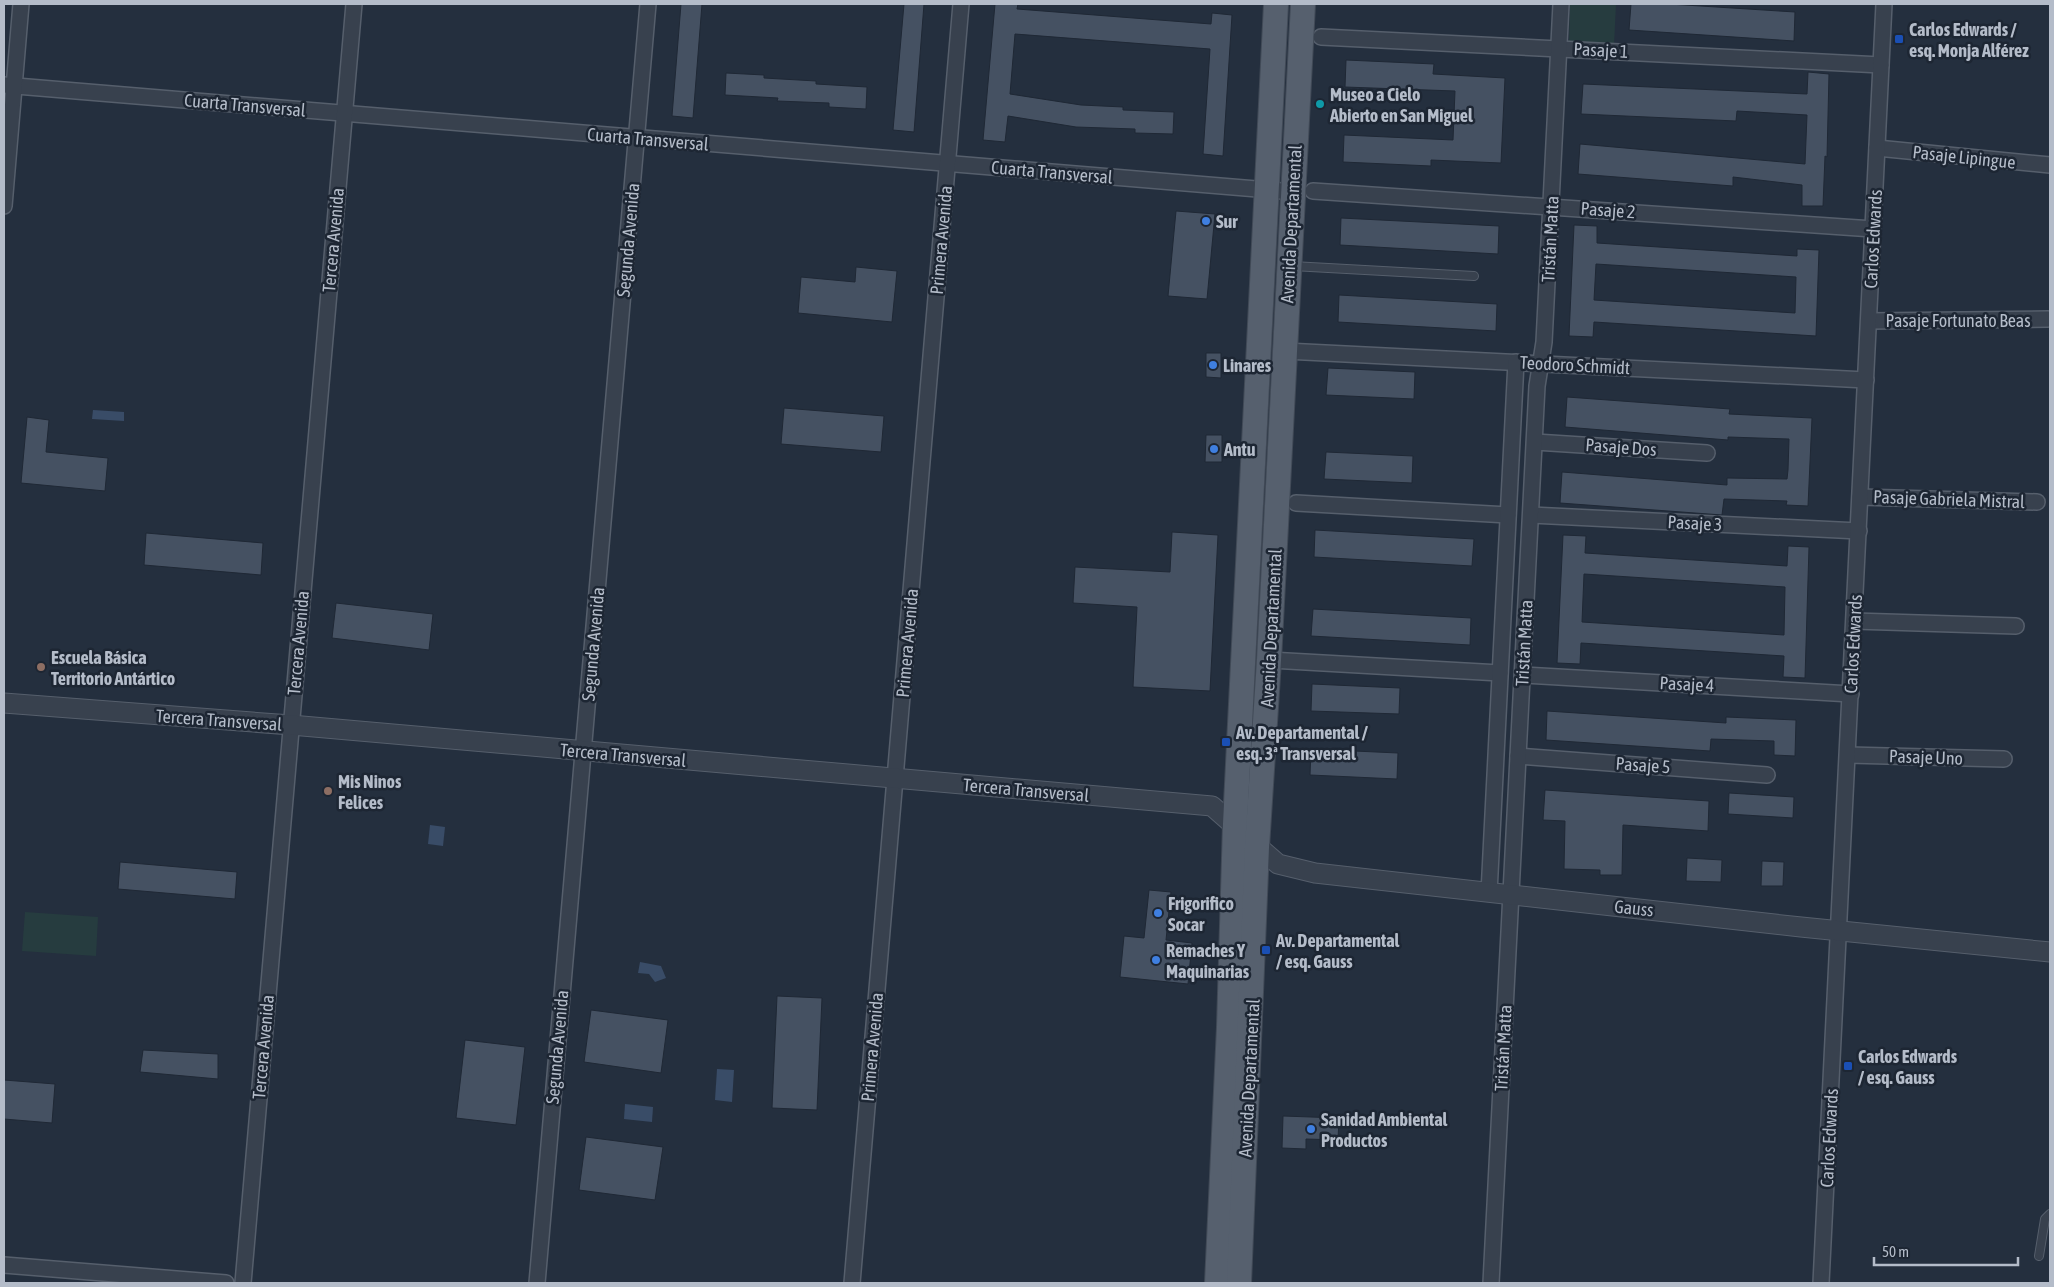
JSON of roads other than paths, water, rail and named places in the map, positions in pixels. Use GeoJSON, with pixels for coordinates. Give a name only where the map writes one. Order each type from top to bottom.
{"type":"FeatureCollection","features":[{"type":"Feature","properties":{"kind":"main road","name":"Avenida Departamental"},"geometry":{"type":"LineString","coordinates":[[1217,1283],[1229,1027],[1235,824],[1276,4]]}},
{"type":"Feature","properties":{"kind":"main road","name":"Avenida Departamental"},"geometry":{"type":"LineString","coordinates":[[1239,1283],[1258,847],[1270,660],[1289,266],[1303,192],[1302,4]]}},
{"type":"Feature","properties":{"kind":"street"},"geometry":{"type":"LineString","coordinates":[[4,206],[9,85],[21,4]]}},
{"type":"Feature","properties":{"kind":"street","name":"Tercera Avenida"},"geometry":{"type":"LineString","coordinates":[[242,1283],[354,4]]}},
{"type":"Feature","properties":{"kind":"street","name":"Segunda Avenida"},"geometry":{"type":"LineString","coordinates":[[537,1283],[648,4]]}},
{"type":"Feature","properties":{"kind":"street","name":"Primera Avenida"},"geometry":{"type":"LineString","coordinates":[[852,1283],[961,4]]}},
{"type":"Feature","properties":{"kind":"street"},"geometry":{"type":"LineString","coordinates":[[1269,4],[1276,4]]}},
{"type":"Feature","properties":{"kind":"street","name":"Tristán Matta"},"geometry":{"type":"LineString","coordinates":[[1490,1283],[1512,895],[1537,386],[1544,342],[1561,4]]}},
{"type":"Feature","properties":{"kind":"street","name":"Carlos Edwards"},"geometry":{"type":"LineString","coordinates":[[1821,1283],[1840,931],[1884,4]]}},
{"type":"Feature","properties":{"kind":"street","name":"Pasaje 1"},"geometry":{"type":"LineString","coordinates":[[1321,37],[1881,65]]}},
{"type":"Feature","properties":{"kind":"street","name":"Cuarta Transversal"},"geometry":{"type":"LineString","coordinates":[[9,85],[1303,192]]}},
{"type":"Feature","properties":{"kind":"street","name":"Pasaje Lipingue"},"geometry":{"type":"LineString","coordinates":[[1877,148],[2050,165]]}},
{"type":"Feature","properties":{"kind":"street","name":"Pasaje 2"},"geometry":{"type":"LineString","coordinates":[[1303,192],[1551,206],[1873,229]]}},
{"type":"Feature","properties":{"kind":"street","name":"Pasaje Fortunato Beas"},"geometry":{"type":"LineString","coordinates":[[1869,321],[2048,319]]}},
{"type":"Feature","properties":{"kind":"street","name":"Teodoro Schmidt"},"geometry":{"type":"LineString","coordinates":[[1285,351],[1866,380]]}},
{"type":"Feature","properties":{"kind":"street","name":"Tristán Matta"},"geometry":{"type":"LineString","coordinates":[[1488,892],[1516,362]]}},
{"type":"Feature","properties":{"kind":"street","name":"Pasaje Dos"},"geometry":{"type":"LineString","coordinates":[[1535,442],[1708,453]]}},
{"type":"Feature","properties":{"kind":"street","name":"Pasaje Gabriela Mistral"},"geometry":{"type":"LineString","coordinates":[[1860,496],[2037,502]]}},
{"type":"Feature","properties":{"kind":"street"},"geometry":{"type":"LineString","coordinates":[[1296,503],[1508,515]]}},
{"type":"Feature","properties":{"kind":"street","name":"Pasaje 3"},"geometry":{"type":"LineString","coordinates":[[1531,515],[1859,531]]}},
{"type":"Feature","properties":{"kind":"street"},"geometry":{"type":"LineString","coordinates":[[1854,621],[2016,626]]}},
{"type":"Feature","properties":{"kind":"street"},"geometry":{"type":"LineString","coordinates":[[1270,660],[1500,673]]}},
{"type":"Feature","properties":{"kind":"street","name":"Pasaje 4"},"geometry":{"type":"LineString","coordinates":[[1522,675],[1851,694]]}},
{"type":"Feature","properties":{"kind":"street","name":"Tercera Transversal"},"geometry":{"type":"LineString","coordinates":[[4,703],[291,725],[1212,806],[1235,824]]}},
{"type":"Feature","properties":{"kind":"street","name":"Pasaje Uno"},"geometry":{"type":"LineString","coordinates":[[1848,755],[2004,759]]}},
{"type":"Feature","properties":{"kind":"street","name":"Pasaje 5"},"geometry":{"type":"LineString","coordinates":[[1518,756],[1767,775]]}},
{"type":"Feature","properties":{"kind":"street","name":"Gauss"},"geometry":{"type":"LineString","coordinates":[[1235,824],[1278,864],[1293,869],[1344,877],[2050,952]]}},
{"type":"Feature","properties":{"kind":"street"},"geometry":{"type":"LineString","coordinates":[[4,1265],[226,1283]]}},
{"type":"Feature","properties":{"kind":"lane"},"geometry":{"type":"LineString","coordinates":[[1289,266],[1474,276]]}},
{"type":"Feature","properties":{"kind":"lane"},"geometry":{"type":"LineString","coordinates":[[2039,1256],[2045,1219],[2050,1214]]}},
{"type":"Feature","properties":{"kind":"water"},"geometry":{"type":"Polygon","coordinates":[[[93,410],[124,412],[124,421],[92,419],[93,410]]]}},
{"type":"Feature","properties":{"kind":"water"},"geometry":{"type":"Polygon","coordinates":[[[430,825],[445,827],[443,846],[428,844],[430,825]]]}},
{"type":"Feature","properties":{"kind":"water"},"geometry":{"type":"Polygon","coordinates":[[[640,962],[661,966],[666,978],[655,982],[649,974],[638,973],[640,962]]]}},
{"type":"Feature","properties":{"kind":"water"},"geometry":{"type":"Polygon","coordinates":[[[717,1069],[734,1070],[732,1102],[715,1100],[717,1069]]]}},
{"type":"Feature","properties":{"kind":"water"},"geometry":{"type":"Polygon","coordinates":[[[625,1104],[653,1107],[652,1122],[624,1119],[625,1104]]]}},
{"type":"Feature","properties":{"kind":"place","name":"Carlos Edwards / esq. Monja Alférez"},"geometry":{"type":"Point","coordinates":[1899,39]}},
{"type":"Feature","properties":{"kind":"place","name":"Museo a Cielo Abierto en San Miguel"},"geometry":{"type":"Point","coordinates":[1320,104]}},
{"type":"Feature","properties":{"kind":"place","name":"Sur"},"geometry":{"type":"Point","coordinates":[1206,221]}},
{"type":"Feature","properties":{"kind":"place","name":"Linares"},"geometry":{"type":"Point","coordinates":[1213,365]}},
{"type":"Feature","properties":{"kind":"place","name":"Antu"},"geometry":{"type":"Point","coordinates":[1214,449]}},
{"type":"Feature","properties":{"kind":"place","name":"Escuela Básica Territorio Antártico"},"geometry":{"type":"Point","coordinates":[41,667]}},
{"type":"Feature","properties":{"kind":"place","name":"Av. Departamental / esq. 3ª Transversal"},"geometry":{"type":"Point","coordinates":[1226,742]}},
{"type":"Feature","properties":{"kind":"place","name":"Mis Ninos Felices"},"geometry":{"type":"Point","coordinates":[328,791]}},
{"type":"Feature","properties":{"kind":"place","name":"Frigorifico Socar"},"geometry":{"type":"Point","coordinates":[1158,913]}},
{"type":"Feature","properties":{"kind":"place","name":"Av. Departamental / esq. Gauss"},"geometry":{"type":"Point","coordinates":[1266,950]}},
{"type":"Feature","properties":{"kind":"place","name":"Remaches Y Maquinarias"},"geometry":{"type":"Point","coordinates":[1156,960]}},
{"type":"Feature","properties":{"kind":"place","name":"Carlos Edwards / esq. Gauss"},"geometry":{"type":"Point","coordinates":[1848,1066]}},
{"type":"Feature","properties":{"kind":"place","name":"Sanidad Ambiental Productos"},"geometry":{"type":"Point","coordinates":[1311,1129]}}]}
